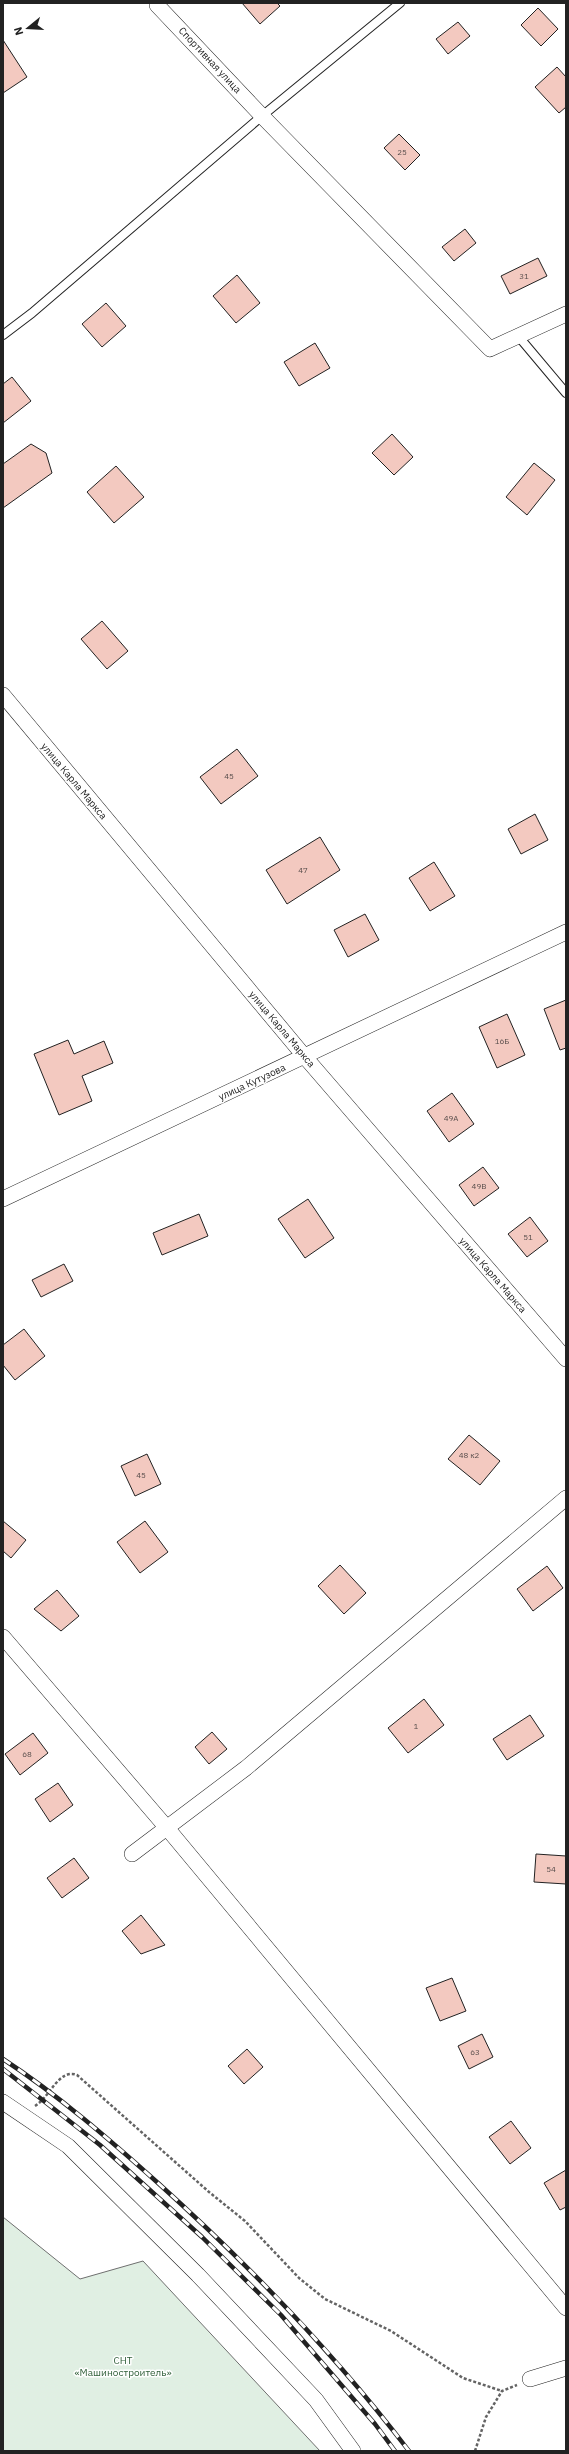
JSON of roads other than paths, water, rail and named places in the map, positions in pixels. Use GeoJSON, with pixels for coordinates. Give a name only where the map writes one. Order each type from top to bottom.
{"type":"FeatureCollection","features":[{"type":"Feature","properties":{"kind":"street","name":"Спортивная улица"},"geometry":{"type":"LineString","coordinates":[[157,5],[262,116],[490,349],[519,337]]}},
{"type":"Feature","properties":{"kind":"street"},"geometry":{"type":"LineString","coordinates":[[519,337],[566,314]]}},
{"type":"Feature","properties":{"kind":"street","name":"улица Карла Маркса"},"geometry":{"type":"LineString","coordinates":[[3,695],[305,1057],[566,1359]]}},
{"type":"Feature","properties":{"kind":"street","name":"улица Кутузова"},"geometry":{"type":"LineString","coordinates":[[3,1199],[566,932]]}},
{"type":"Feature","properties":{"kind":"street"},"geometry":{"type":"LineString","coordinates":[[132,1854],[246,1768],[566,1498]]}},
{"type":"Feature","properties":{"kind":"street"},"geometry":{"type":"LineString","coordinates":[[3,1637],[167,1828],[566,2308]]}},
{"type":"Feature","properties":{"kind":"street"},"geometry":{"type":"LineString","coordinates":[[7,2105],[68,2146],[198,2275],[316,2400],[353,2451]]}},
{"type":"Feature","properties":{"kind":"street"},"geometry":{"type":"LineString","coordinates":[[530,2379],[566,2368]]}},
{"type":"Feature","properties":{"kind":"lane"},"geometry":{"type":"LineString","coordinates":[[3,335],[32,313],[262,116],[400,3]]}},
{"type":"Feature","properties":{"kind":"lane"},"geometry":{"type":"LineString","coordinates":[[519,337],[566,393]]}},
{"type":"Feature","properties":{"kind":"railway"},"geometry":{"type":"LineString","coordinates":[[3,2059],[63,2102],[102,2134],[192,2214],[290,2311],[351,2379],[409,2451]]}},
{"type":"Feature","properties":{"kind":"railway"},"geometry":{"type":"LineString","coordinates":[[3,2069],[100,2145],[202,2237],[281,2315],[375,2424],[395,2451]]}},
{"type":"Feature","properties":{"kind":"park label","name":"СНТ «Машиностроитель»"},"geometry":{"type":"Point","coordinates":[123,2366]}}]}
